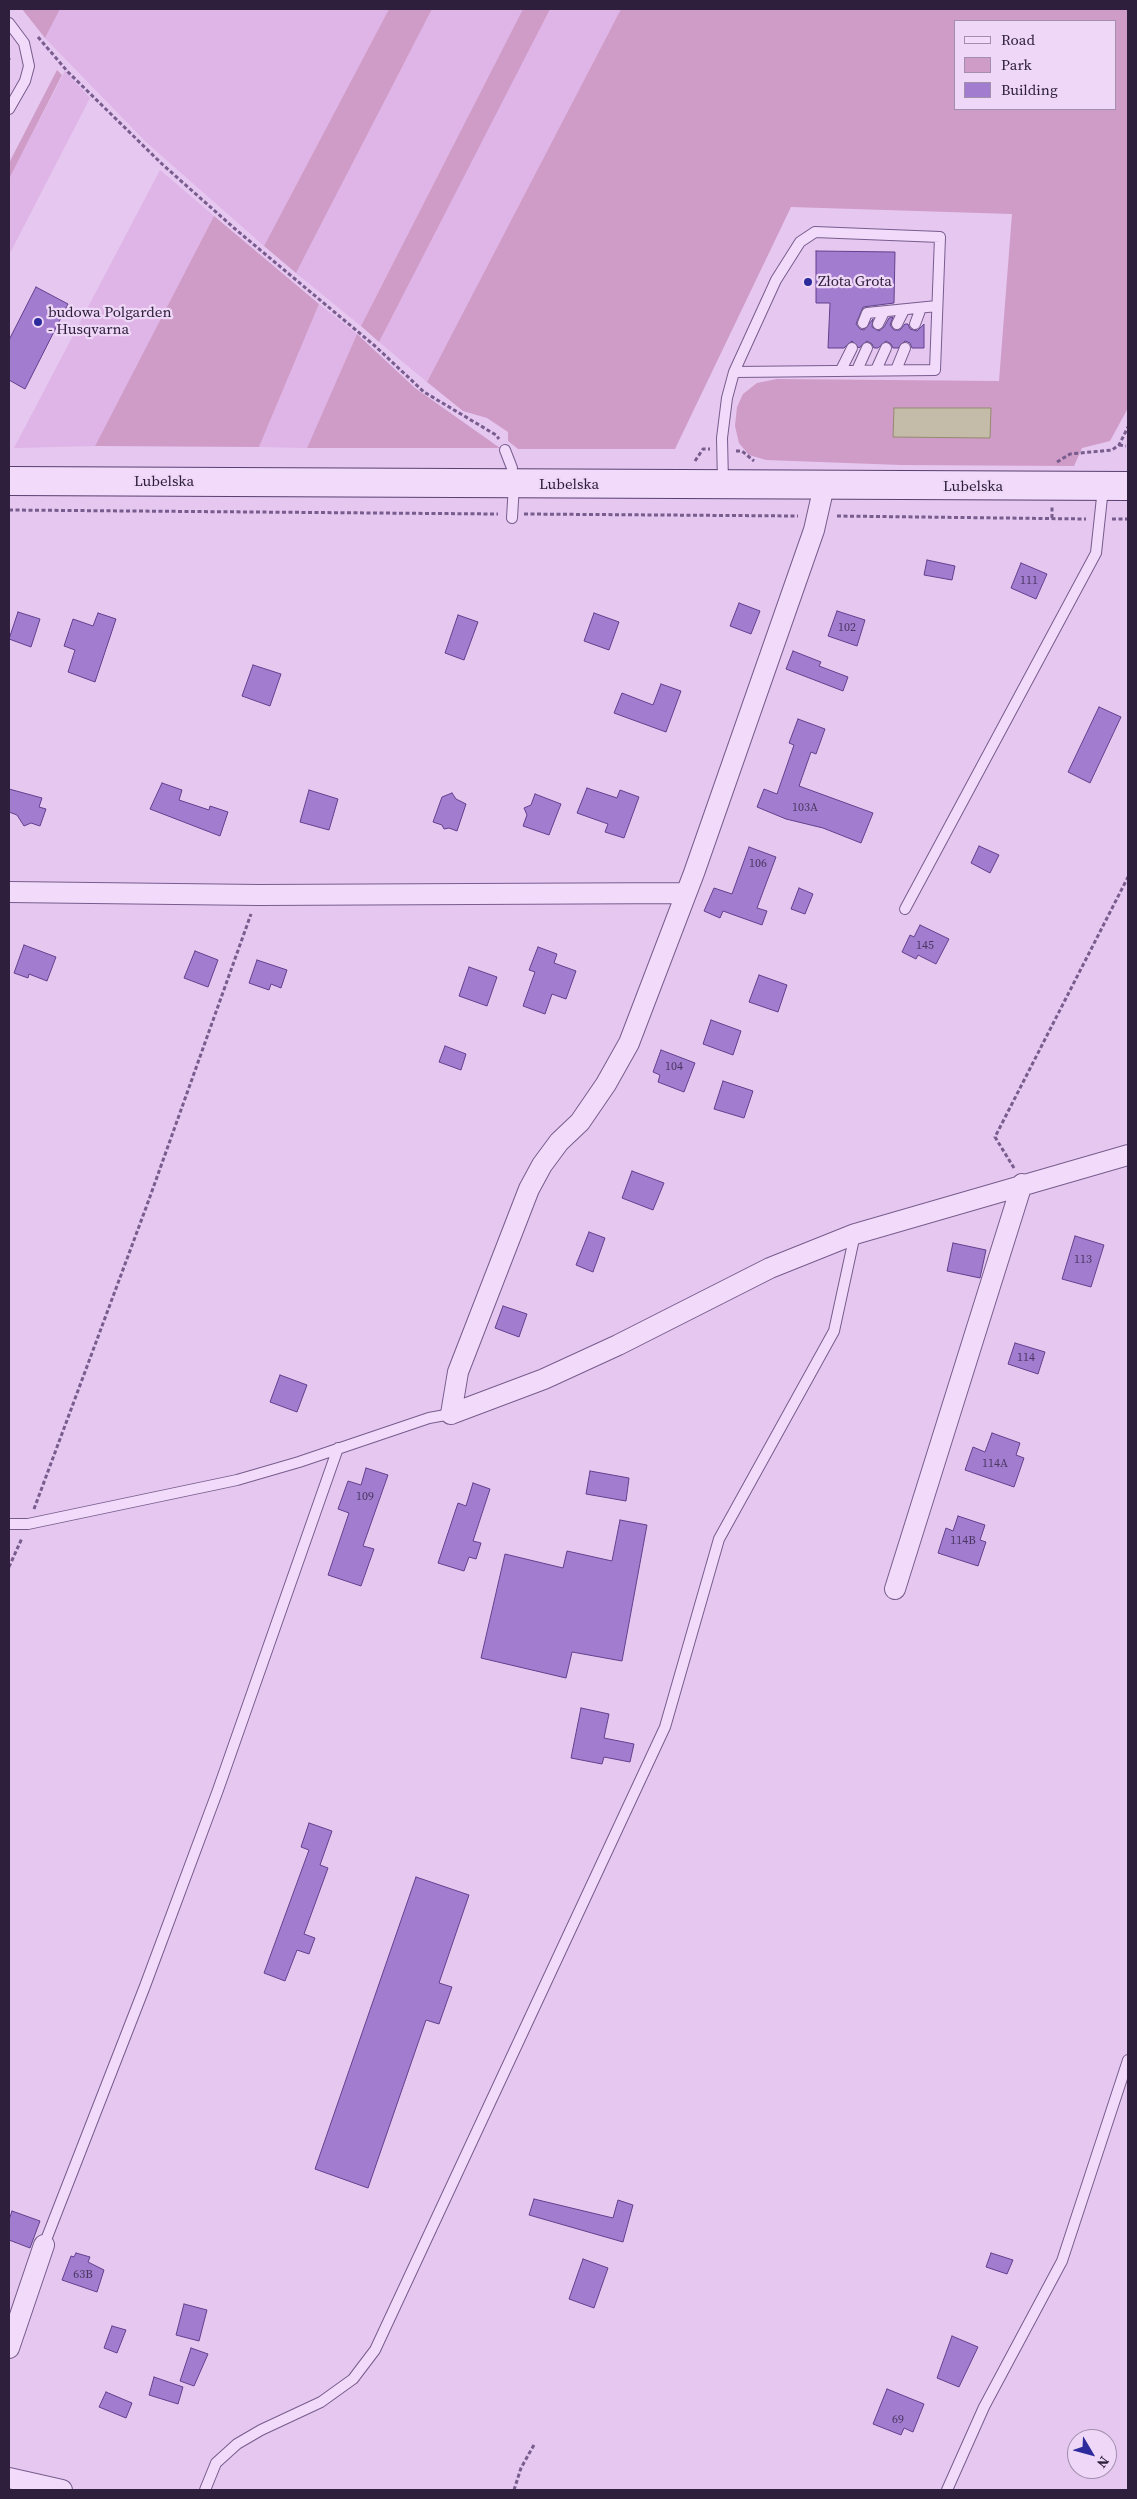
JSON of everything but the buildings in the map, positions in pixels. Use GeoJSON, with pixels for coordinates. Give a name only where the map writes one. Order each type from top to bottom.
{"type":"FeatureCollection","features":[{"type":"Feature","properties":{"kind":"main road","name":"Lubelska"},"geometry":{"type":"LineString","coordinates":[[9,481],[513,476],[724,486],[1116,487]]}},
{"type":"Feature","properties":{"kind":"street"},"geometry":{"type":"LineString","coordinates":[[451,1414],[458,1372],[529,1189],[542,1165],[559,1142],[580,1122],[606,1084],[629,1043],[685,893],[818,516],[824,486]]}},
{"type":"Feature","properties":{"kind":"street"},"geometry":{"type":"LineString","coordinates":[[9,892],[259,895],[685,893]]}},
{"type":"Feature","properties":{"kind":"street"},"geometry":{"type":"LineString","coordinates":[[451,1414],[561,1371],[618,1345],[770,1268],[855,1234],[1022,1184],[1128,1155]]}},
{"type":"Feature","properties":{"kind":"street"},"geometry":{"type":"LineString","coordinates":[[895,1589],[1022,1184]]}},
{"type":"Feature","properties":{"kind":"street"},"geometry":{"type":"LineString","coordinates":[[9,2348],[44,2246]]}},
{"type":"Feature","properties":{"kind":"street"},"geometry":{"type":"LineString","coordinates":[[9,2478],[62,2490]]}},
{"type":"Feature","properties":{"kind":"lane"},"geometry":{"type":"LineString","coordinates":[[9,23],[24,42],[29,66],[25,81],[9,109]]}},
{"type":"Feature","properties":{"kind":"lane"},"geometry":{"type":"LineString","coordinates":[[724,486],[721,471],[722,438],[727,398],[734,372],[776,280],[800,242],[815,232],[940,237],[935,370],[734,372]]}},
{"type":"Feature","properties":{"kind":"lane"},"geometry":{"type":"LineString","coordinates":[[863,324],[867,313],[937,306]]}},
{"type":"Feature","properties":{"kind":"lane"},"geometry":{"type":"LineString","coordinates":[[914,324],[921,308]]}},
{"type":"Feature","properties":{"kind":"lane"},"geometry":{"type":"LineString","coordinates":[[898,324],[904,310]]}},
{"type":"Feature","properties":{"kind":"lane"},"geometry":{"type":"LineString","coordinates":[[878,324],[884,312]]}},
{"type":"Feature","properties":{"kind":"lane"},"geometry":{"type":"LineString","coordinates":[[841,370],[852,348]]}},
{"type":"Feature","properties":{"kind":"lane"},"geometry":{"type":"LineString","coordinates":[[857,370],[867,348]]}},
{"type":"Feature","properties":{"kind":"lane"},"geometry":{"type":"LineString","coordinates":[[876,370],[886,348]]}},
{"type":"Feature","properties":{"kind":"lane"},"geometry":{"type":"LineString","coordinates":[[896,370],[905,348]]}},
{"type":"Feature","properties":{"kind":"lane"},"geometry":{"type":"LineString","coordinates":[[505,450],[513,476],[512,516]]}},
{"type":"Feature","properties":{"kind":"lane"},"geometry":{"type":"LineString","coordinates":[[905,909],[1096,552],[1116,487]]}},
{"type":"Feature","properties":{"kind":"lane"},"geometry":{"type":"LineString","coordinates":[[205,2490],[216,2463],[237,2444],[261,2430],[321,2402],[353,2379],[375,2350],[665,1727],[719,1539],[834,1331],[855,1234]]}},
{"type":"Feature","properties":{"kind":"lane"},"geometry":{"type":"LineString","coordinates":[[9,1524],[28,1524],[237,1480],[299,1462],[429,1418],[451,1414]]}},
{"type":"Feature","properties":{"kind":"lane"},"geometry":{"type":"LineString","coordinates":[[44,2246],[145,1986],[218,1790],[338,1448]]}},
{"type":"Feature","properties":{"kind":"lane"},"geometry":{"type":"LineString","coordinates":[[947,2490],[984,2408],[1062,2261],[1128,2060]]}},
{"type":"Feature","properties":{"kind":"path"},"geometry":{"type":"LineString","coordinates":[[31,30],[68,72],[155,157],[234,228],[375,346],[424,392],[496,435],[505,450]]}},
{"type":"Feature","properties":{"kind":"path"},"geometry":{"type":"LineString","coordinates":[[1055,464],[1070,454],[1103,453],[1112,450],[1119,445],[1128,427]]}},
{"type":"Feature","properties":{"kind":"path"},"geometry":{"type":"LineString","coordinates":[[1119,445],[1126,446]]}},
{"type":"Feature","properties":{"kind":"path"},"geometry":{"type":"LineString","coordinates":[[9,510],[512,516],[1052,518]]}},
{"type":"Feature","properties":{"kind":"path"},"geometry":{"type":"LineString","coordinates":[[1022,1184],[995,1137],[1128,877]]}},
{"type":"Feature","properties":{"kind":"path"},"geometry":{"type":"LineString","coordinates":[[9,1567],[44,1486],[148,1205],[259,895]]}},
{"type":"Feature","properties":{"kind":"path"},"geometry":{"type":"LineString","coordinates":[[514,2490],[521,2468],[536,2443]]}},
{"type":"Feature","properties":{"kind":"shaded area"},"geometry":{"type":"Polygon","coordinates":[[[60,9],[389,9],[264,246],[146,142],[45,38],[60,9]]]}},
{"type":"Feature","properties":{"kind":"shaded area"},"geometry":{"type":"Polygon","coordinates":[[[432,9],[523,9],[361,326],[296,273],[432,9]]]}},
{"type":"Feature","properties":{"kind":"shaded area"},"geometry":{"type":"Polygon","coordinates":[[[547,9],[621,9],[427,382],[379,342],[547,9]]]}},
{"type":"Feature","properties":{"kind":"shaded area"},"geometry":{"type":"Polygon","coordinates":[[[65,71],[90,98],[9,255],[9,179],[65,71]]]}},
{"type":"Feature","properties":{"kind":"shaded area"},"geometry":{"type":"Polygon","coordinates":[[[160,170],[214,216],[95,446],[14,448],[160,170]]]}},
{"type":"Feature","properties":{"kind":"shaded area"},"geometry":{"type":"Polygon","coordinates":[[[319,304],[357,334],[307,448],[259,447],[319,304]]]}},
{"type":"Feature","properties":{"kind":"shaded area"},"geometry":{"type":"Polygon","coordinates":[[[894,408],[991,408],[990,438],[893,437],[894,408]]]}},
{"type":"Feature","properties":{"kind":"green space"},"geometry":{"type":"Polygon","coordinates":[[[22,9],[60,9],[45,38],[22,9]]]}},
{"type":"Feature","properties":{"kind":"green space"},"geometry":{"type":"Polygon","coordinates":[[[389,9],[432,9],[296,273],[264,246],[389,9]]]}},
{"type":"Feature","properties":{"kind":"green space"},"geometry":{"type":"Polygon","coordinates":[[[523,9],[550,9],[379,342],[361,326],[523,9]]]}},
{"type":"Feature","properties":{"kind":"green space"},"geometry":{"type":"Polygon","coordinates":[[[621,9],[1128,9],[1128,408],[1110,441],[1082,448],[1074,466],[901,465],[766,460],[749,455],[739,443],[735,426],[737,407],[743,394],[757,383],[777,379],[999,381],[1012,214],[791,207],[675,449],[518,449],[508,441],[508,432],[487,418],[463,411],[427,382],[621,9]]]}},
{"type":"Feature","properties":{"kind":"green space"},"geometry":{"type":"Polygon","coordinates":[[[57,70],[62,75],[9,179],[9,163],[57,70]]]}},
{"type":"Feature","properties":{"kind":"green space"},"geometry":{"type":"Polygon","coordinates":[[[214,216],[319,304],[259,447],[95,446],[214,216]]]}},
{"type":"Feature","properties":{"kind":"green space"},"geometry":{"type":"Polygon","coordinates":[[[357,334],[415,388],[500,448],[307,448],[357,334]]]}},
{"type":"Feature","properties":{"kind":"place","name":"Złota Grota"},"geometry":{"type":"Point","coordinates":[808,282]}},
{"type":"Feature","properties":{"kind":"place","name":"budowa Polgarden - Husqvarna"},"geometry":{"type":"Point","coordinates":[38,322]}}]}
